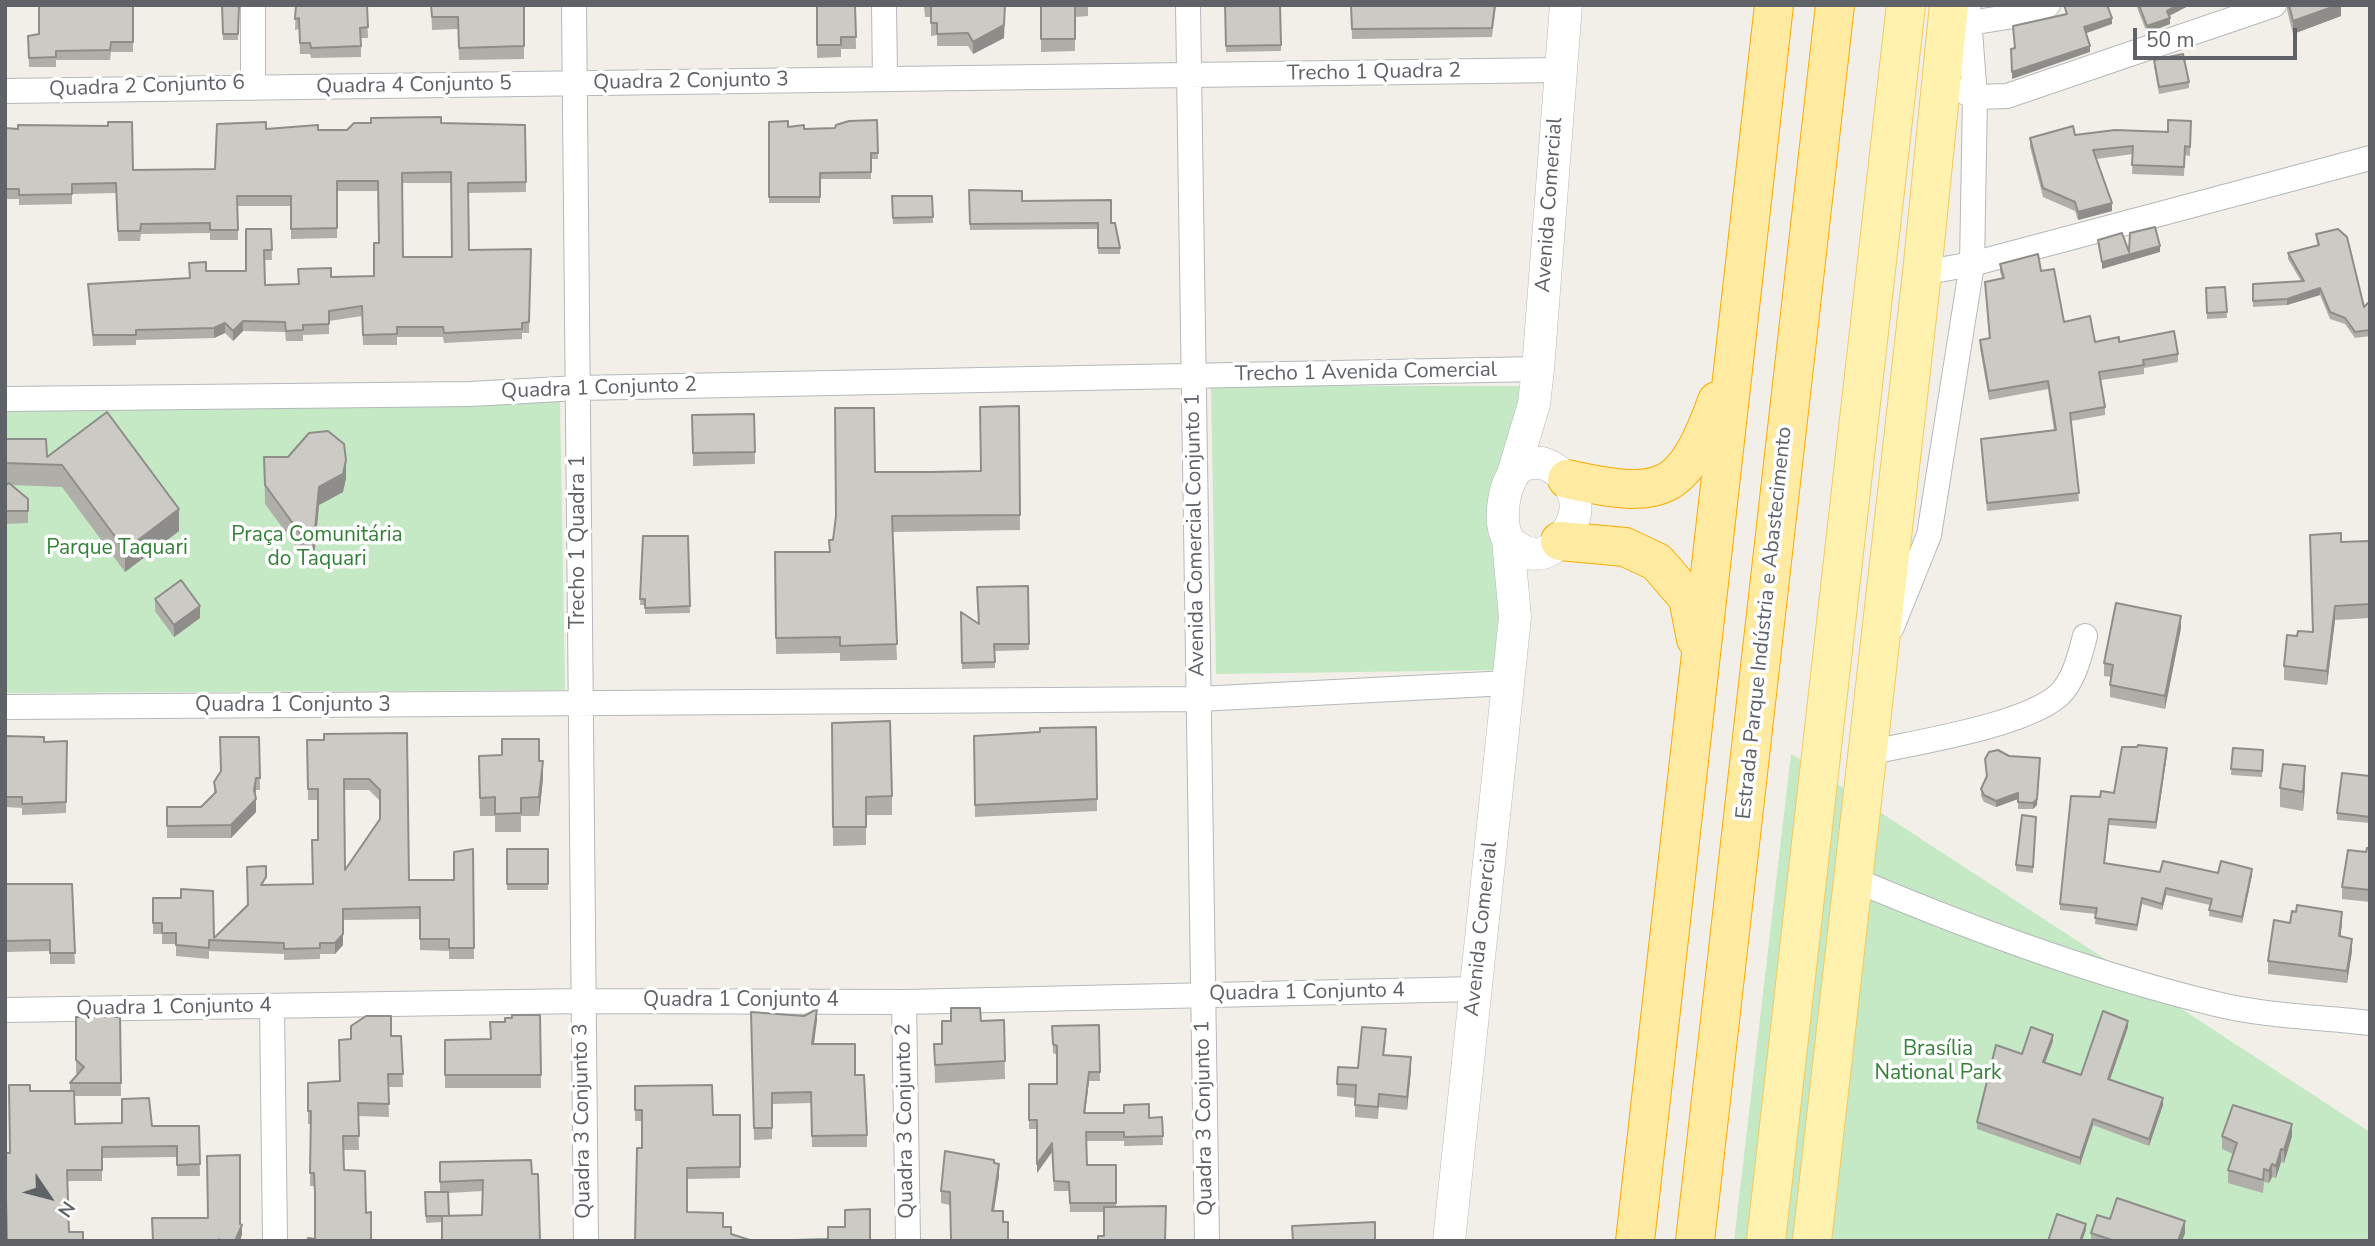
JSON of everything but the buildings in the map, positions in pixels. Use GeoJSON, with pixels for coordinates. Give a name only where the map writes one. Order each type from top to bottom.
{"type":"FeatureCollection","features":[{"type":"Feature","properties":{"kind":"highway"},"geometry":{"type":"LineString","coordinates":[[1635,1241],[1774,5]]}},
{"type":"Feature","properties":{"kind":"highway","name":"Estrada Parque Indústria e Abastecimento"},"geometry":{"type":"LineString","coordinates":[[1695,1241],[1835,5]]}},
{"type":"Feature","properties":{"kind":"highway"},"geometry":{"type":"LineString","coordinates":[[1561,473],[1615,489],[1652,488],[1680,476],[1703,440],[1736,349]]}},
{"type":"Feature","properties":{"kind":"highway"},"geometry":{"type":"LineString","coordinates":[[1556,546],[1625,547],[1657,562],[1688,598],[1700,660]]}},
{"type":"Feature","properties":{"kind":"main road"},"geometry":{"type":"LineString","coordinates":[[1766,1241],[1906,5]]}},
{"type":"Feature","properties":{"kind":"main road"},"geometry":{"type":"LineString","coordinates":[[1812,1241],[1922,273],[1958,89],[1959,15]]}},
{"type":"Feature","properties":{"kind":"street","name":"Quadra 2 Conjunto 6"},"geometry":{"type":"LineString","coordinates":[[5,91],[254,88],[253,5]]}},
{"type":"Feature","properties":{"kind":"street","name":"Quadra 2 Conjunto 3"},"geometry":{"type":"LineString","coordinates":[[574,5],[575,83],[885,78]]}},
{"type":"Feature","properties":{"kind":"street"},"geometry":{"type":"LineString","coordinates":[[884,5],[885,78]]}},
{"type":"Feature","properties":{"kind":"street","name":"Avenida Comercial Conjunto 1"},"geometry":{"type":"LineString","coordinates":[[1188,5],[1203,996]]}},
{"type":"Feature","properties":{"kind":"street","name":"Avenida Comercial"},"geometry":{"type":"LineString","coordinates":[[1513,474],[1534,404],[1538,369],[1566,5]]}},
{"type":"Feature","properties":{"kind":"street"},"geometry":{"type":"LineString","coordinates":[[1959,15],[2020,15],[2048,5]]}},
{"type":"Feature","properties":{"kind":"street"},"geometry":{"type":"LineString","coordinates":[[1878,660],[1929,535],[1972,264],[1958,89],[2007,96],[2274,5]]}},
{"type":"Feature","properties":{"kind":"street","name":"Trecho 1 Quadra 2"},"geometry":{"type":"LineString","coordinates":[[885,78],[1559,70]]}},
{"type":"Feature","properties":{"kind":"street","name":"Quadra 4 Conjunto 5"},"geometry":{"type":"LineString","coordinates":[[254,88],[575,83]]}},
{"type":"Feature","properties":{"kind":"street","name":"Trecho 1 Quadra 1"},"geometry":{"type":"LineString","coordinates":[[575,83],[581,1001]]}},
{"type":"Feature","properties":{"kind":"street"},"geometry":{"type":"LineString","coordinates":[[1922,273],[1972,264],[2370,158]]}},
{"type":"Feature","properties":{"kind":"street","name":"Trecho 1 Avenida Comercial"},"geometry":{"type":"LineString","coordinates":[[1194,377],[1538,369]]}},
{"type":"Feature","properties":{"kind":"street","name":"Quadra 1 Conjunto 2"},"geometry":{"type":"LineString","coordinates":[[5,398],[471,394],[578,388],[1194,377]]}},
{"type":"Feature","properties":{"kind":"street","name":"Avenida Comercial"},"geometry":{"type":"LineString","coordinates":[[1534,404],[1561,473]]}},
{"type":"Feature","properties":{"kind":"street"},"geometry":{"type":"LineString","coordinates":[[1542,463],[1561,473],[1574,489],[1573,521],[1556,546],[1536,555],[1518,548],[1508,540],[1504,528],[1503,506],[1513,474],[1524,464],[1542,463]]}},
{"type":"Feature","properties":{"kind":"street","name":"Avenida Comercial"},"geometry":{"type":"LineString","coordinates":[[1449,1241],[1515,617],[1508,540]]}},
{"type":"Feature","properties":{"kind":"street","name":"Avenida Comercial"},"geometry":{"type":"LineString","coordinates":[[1515,617],[1556,546]]}},
{"type":"Feature","properties":{"kind":"street"},"geometry":{"type":"LineString","coordinates":[[1868,753],[1939,738],[2035,711],[2061,693],[2077,665],[2085,636]]}},
{"type":"Feature","properties":{"kind":"street","name":"Quadra 1 Conjunto 3"},"geometry":{"type":"LineString","coordinates":[[5,707],[1199,699],[1508,683]]}},
{"type":"Feature","properties":{"kind":"street"},"geometry":{"type":"LineString","coordinates":[[1853,879],[1990,934],[2219,1005],[2370,1023]]}},
{"type":"Feature","properties":{"kind":"street","name":"Quadra 1 Conjunto 4"},"geometry":{"type":"LineString","coordinates":[[5,1010],[581,1001],[904,1002],[1476,989]]}},
{"type":"Feature","properties":{"kind":"street","name":"Quadra 3 Conjunto 1"},"geometry":{"type":"LineString","coordinates":[[1203,996],[1207,1241]]}},
{"type":"Feature","properties":{"kind":"street","name":"Quadra 3 Conjunto 3"},"geometry":{"type":"LineString","coordinates":[[581,1001],[586,1241]]}},
{"type":"Feature","properties":{"kind":"street","name":"Quadra 3 Conjunto 2"},"geometry":{"type":"LineString","coordinates":[[904,1002],[908,1241]]}},
{"type":"Feature","properties":{"kind":"street"},"geometry":{"type":"LineString","coordinates":[[272,1007],[275,1241]]}},
{"type":"Feature","properties":{"kind":"green space"},"geometry":{"type":"Polygon","coordinates":[[[1211,386],[1519,386],[1523,409],[1502,546],[1500,670],[1216,674],[1211,386]]]}},
{"type":"Feature","properties":{"kind":"green space","name":"Praça Comunitária do Taquari"},"geometry":{"type":"Polygon","coordinates":[[[560,400],[565,690],[5,693],[5,409],[560,400]]]}},
{"type":"Feature","properties":{"kind":"green space","name":"Brasília National Park"},"geometry":{"type":"Polygon","coordinates":[[[1791,754],[2370,1132],[2370,1241],[1734,1241],[1791,754]]]}},
{"type":"Feature","properties":{"kind":"park label","name":"Parque Taquari"},"geometry":{"type":"Point","coordinates":[117,549]}}]}
